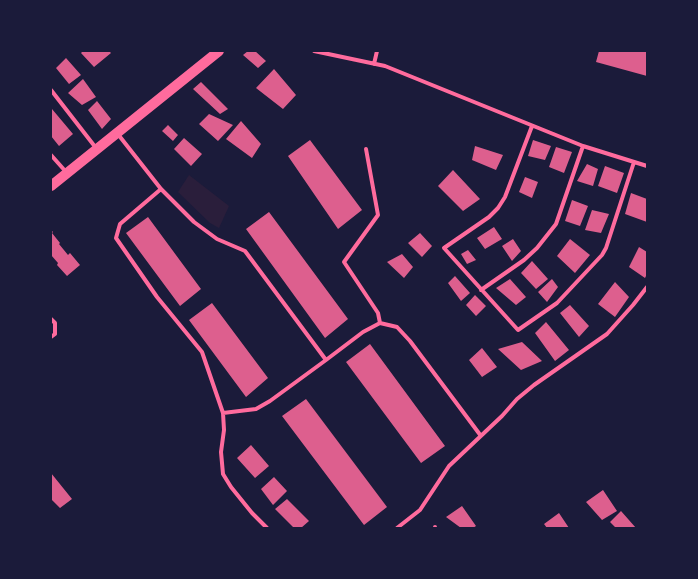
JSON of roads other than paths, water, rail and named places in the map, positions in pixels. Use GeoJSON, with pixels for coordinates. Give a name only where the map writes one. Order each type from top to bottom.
{"type":"FeatureCollection","features":[{"type":"Feature","properties":{"kind":"main road"},"geometry":{"type":"LineString","coordinates":[[51,186],[219,51]]}},
{"type":"Feature","properties":{"kind":"street"},"geometry":{"type":"LineString","coordinates":[[314,51],[385,66],[583,146],[647,166]]}},
{"type":"Feature","properties":{"kind":"street"},"geometry":{"type":"LineString","coordinates":[[374,64],[376,51]]}},
{"type":"Feature","properties":{"kind":"street"},"geometry":{"type":"LineString","coordinates":[[51,90],[97,149]]}},
{"type":"Feature","properties":{"kind":"street"},"geometry":{"type":"LineString","coordinates":[[532,126],[505,197],[498,208],[489,218],[444,248],[518,330],[557,304],[585,274],[606,248],[634,162]]}},
{"type":"Feature","properties":{"kind":"street"},"geometry":{"type":"LineString","coordinates":[[117,133],[161,189],[194,222],[217,240],[245,251],[326,360]]}},
{"type":"Feature","properties":{"kind":"street"},"geometry":{"type":"LineString","coordinates":[[481,290],[524,260],[537,248],[556,224],[583,146]]}},
{"type":"Feature","properties":{"kind":"street"},"geometry":{"type":"LineString","coordinates":[[366,150],[378,215],[344,262],[378,312],[380,323]]}},
{"type":"Feature","properties":{"kind":"street"},"geometry":{"type":"LineString","coordinates":[[51,155],[67,173]]}},
{"type":"Feature","properties":{"kind":"street"},"geometry":{"type":"LineString","coordinates":[[161,189],[120,224],[116,238],[157,297],[202,352],[223,412],[224,430],[221,452],[223,474],[231,487],[252,513],[267,528]]}},
{"type":"Feature","properties":{"kind":"street"},"geometry":{"type":"LineString","coordinates":[[397,528],[420,510],[449,466],[502,416],[517,399],[534,385],[607,334],[633,306],[647,287]]}},
{"type":"Feature","properties":{"kind":"street"},"geometry":{"type":"LineString","coordinates":[[51,319],[55,323],[55,334],[51,337]]}},
{"type":"Feature","properties":{"kind":"street"},"geometry":{"type":"LineString","coordinates":[[223,412],[256,409],[270,402],[363,332],[380,323],[397,327],[403,333],[481,436]]}}]}
